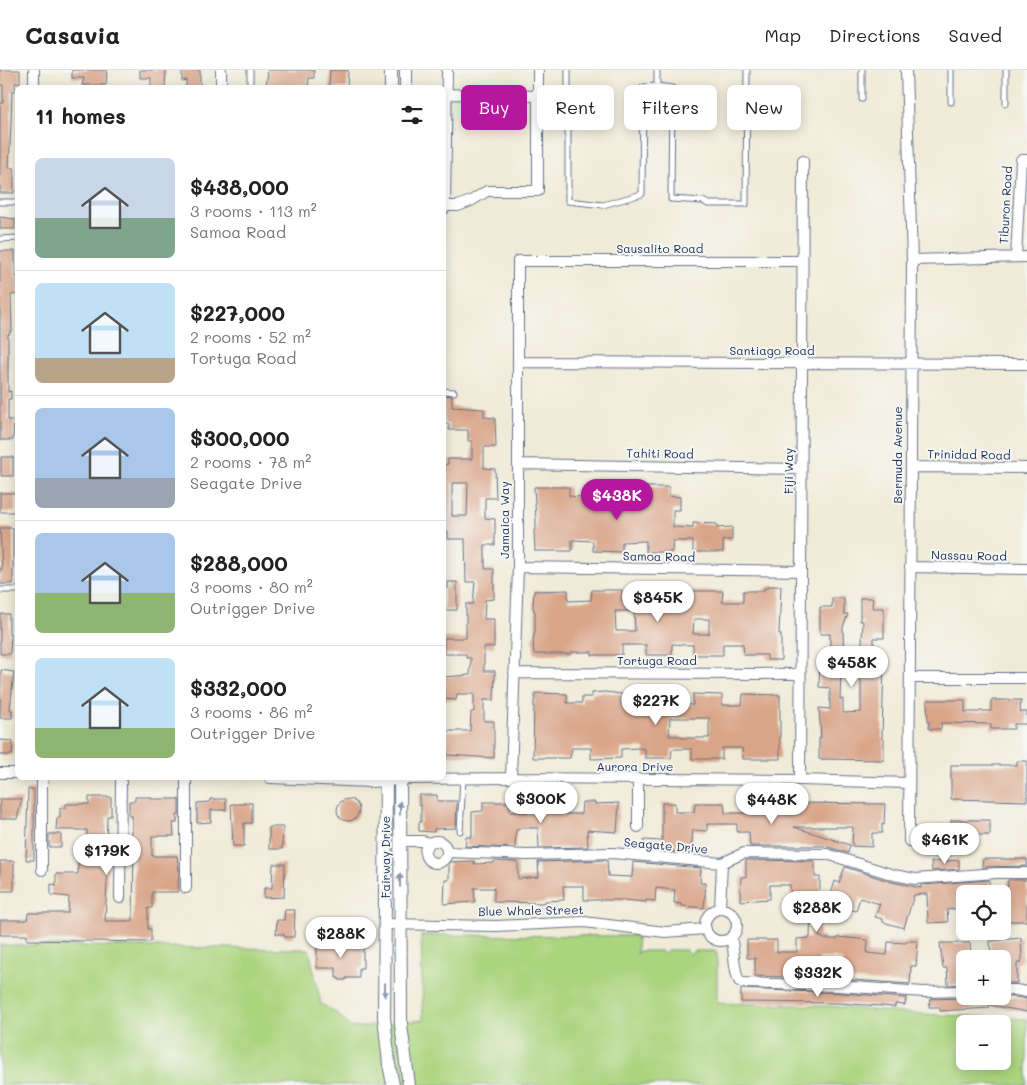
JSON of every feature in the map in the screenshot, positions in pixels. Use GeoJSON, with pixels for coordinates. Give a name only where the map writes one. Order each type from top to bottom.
{"type":"FeatureCollection","features":[{"type":"Feature","properties":{"kind":"street"},"geometry":{"type":"LineString","coordinates":[[34,70],[34,85]]}},
{"type":"Feature","properties":{"kind":"street"},"geometry":{"type":"LineString","coordinates":[[221,70],[221,85]]}},
{"type":"Feature","properties":{"kind":"street"},"geometry":{"type":"LineString","coordinates":[[391,70],[391,85]]}},
{"type":"Feature","properties":{"kind":"street"},"geometry":{"type":"LineString","coordinates":[[406,70],[406,85]]}},
{"type":"Feature","properties":{"kind":"street"},"geometry":{"type":"LineString","coordinates":[[446,132],[447,70]]}},
{"type":"Feature","properties":{"kind":"street"},"geometry":{"type":"LineString","coordinates":[[537,85],[538,70]]}},
{"type":"Feature","properties":{"kind":"street","name":"Bermuda Avenue"},"geometry":{"type":"LineString","coordinates":[[906,70],[912,260],[909,841]]}},
{"type":"Feature","properties":{"kind":"street"},"geometry":{"type":"LineString","coordinates":[[447,94],[537,96]]}},
{"type":"Feature","properties":{"kind":"street"},"geometry":{"type":"LineString","coordinates":[[446,207],[458,206],[471,201],[487,191],[538,192],[537,130]]}},
{"type":"Feature","properties":{"kind":"street","name":"Tiburon Road"},"geometry":{"type":"LineString","coordinates":[[1016,257],[1021,160],[1027,160]]}},
{"type":"Feature","properties":{"kind":"street","name":"Fiji Way"},"geometry":{"type":"LineString","coordinates":[[800,780],[803,162]]}},
{"type":"Feature","properties":{"kind":"street"},"geometry":{"type":"LineString","coordinates":[[912,260],[1027,257]]}},
{"type":"Feature","properties":{"kind":"street","name":"Sausalito Road"},"geometry":{"type":"LineString","coordinates":[[518,261],[802,261]]}},
{"type":"Feature","properties":{"kind":"street","name":"Jamaica Way"},"geometry":{"type":"LineString","coordinates":[[511,778],[518,568],[518,261]]}},
{"type":"Feature","properties":{"kind":"street","name":"Santiago Road"},"geometry":{"type":"LineString","coordinates":[[518,362],[1027,364]]}},
{"type":"Feature","properties":{"kind":"street","name":"Tahiti Road"},"geometry":{"type":"LineString","coordinates":[[518,464],[801,469]]}},
{"type":"Feature","properties":{"kind":"street","name":"Trinidad Road"},"geometry":{"type":"LineString","coordinates":[[911,466],[1027,468]]}},
{"type":"Feature","properties":{"kind":"street","name":"Nassau Road"},"geometry":{"type":"LineString","coordinates":[[910,567],[1027,569]]}},
{"type":"Feature","properties":{"kind":"street","name":"Samoa Road"},"geometry":{"type":"LineString","coordinates":[[518,568],[801,571]]}},
{"type":"Feature","properties":{"kind":"street","name":"Tortuga Road"},"geometry":{"type":"LineString","coordinates":[[514,673],[800,674]]}},
{"type":"Feature","properties":{"kind":"street"},"geometry":{"type":"LineString","coordinates":[[910,678],[1027,678]]}},
{"type":"Feature","properties":{"kind":"street"},"geometry":{"type":"LineString","coordinates":[[0,773],[15,773]]}},
{"type":"Feature","properties":{"kind":"street","name":"Aurora Drive"},"geometry":{"type":"LineString","coordinates":[[446,779],[800,780],[909,783]]}},
{"type":"Feature","properties":{"kind":"street"},"geometry":{"type":"LineString","coordinates":[[42,780],[42,870]]}},
{"type":"Feature","properties":{"kind":"street"},"geometry":{"type":"LineString","coordinates":[[120,898],[121,780]]}},
{"type":"Feature","properties":{"kind":"street"},"geometry":{"type":"LineString","coordinates":[[186,780],[186,888]]}},
{"type":"Feature","properties":{"kind":"street","name":"Aurora Drive"},"geometry":{"type":"LineString","coordinates":[[321,780],[372,782],[381,780]]}},
{"type":"Feature","properties":{"kind":"street","name":"Fairway Drive"},"geometry":{"type":"LineString","coordinates":[[386,780],[384,1017],[393,1085]]}},
{"type":"Feature","properties":{"kind":"street","name":"Fairway Drive"},"geometry":{"type":"LineString","coordinates":[[400,780],[401,1025],[409,1085]]}},
{"type":"Feature","properties":{"kind":"street"},"geometry":{"type":"LineString","coordinates":[[638,780],[638,827]]}},
{"type":"Feature","properties":{"kind":"street","name":"Seagate Drive"},"geometry":{"type":"LineString","coordinates":[[400,841],[423,841],[429,843],[439,841],[445,845],[447,852],[444,860],[434,863],[430,862],[424,852],[429,843]]}},
{"type":"Feature","properties":{"kind":"street","name":"Seagate Drive"},"geometry":{"type":"LineString","coordinates":[[447,852],[526,855],[612,853],[722,863],[744,853],[827,854],[915,879],[997,873],[1027,873]]}},
{"type":"Feature","properties":{"kind":"street"},"geometry":{"type":"LineString","coordinates":[[720,909],[722,863]]}},
{"type":"Feature","properties":{"kind":"street"},"geometry":{"type":"LineString","coordinates":[[720,909],[729,911],[735,919],[736,929],[731,937],[726,940],[716,940],[708,934],[705,924],[709,914],[720,909]]}},
{"type":"Feature","properties":{"kind":"street","name":"Blue Whale Street"},"geometry":{"type":"LineString","coordinates":[[386,924],[496,926],[584,922],[665,932],[706,929]]}},
{"type":"Feature","properties":{"kind":"street"},"geometry":{"type":"LineString","coordinates":[[731,937],[737,976],[739,981],[744,983],[839,986],[924,992],[956,991]]}},
{"type":"Feature","properties":{"kind":"street"},"geometry":{"type":"LineString","coordinates":[[1011,990],[1027,992]]}},
{"type":"Feature","properties":{"kind":"lane"},"geometry":{"type":"LineString","coordinates":[[250,70],[250,85]]}},
{"type":"Feature","properties":{"kind":"lane"},"geometry":{"type":"LineString","coordinates":[[568,70],[568,201],[603,205],[642,194],[643,130]]}},
{"type":"Feature","properties":{"kind":"lane"},"geometry":{"type":"LineString","coordinates":[[657,70],[657,85]]}},
{"type":"Feature","properties":{"kind":"lane"},"geometry":{"type":"LineString","coordinates":[[672,130],[671,199],[703,201],[714,205],[746,204],[746,70]]}},
{"type":"Feature","properties":{"kind":"lane"},"geometry":{"type":"LineString","coordinates":[[862,70],[862,100]]}},
{"type":"Feature","properties":{"kind":"lane"},"geometry":{"type":"LineString","coordinates":[[951,70],[951,102]]}},
{"type":"Feature","properties":{"kind":"lane"},"geometry":{"type":"LineString","coordinates":[[1006,70],[1006,103]]}},
{"type":"Feature","properties":{"kind":"lane"},"geometry":{"type":"LineString","coordinates":[[0,202],[15,202]]}},
{"type":"Feature","properties":{"kind":"lane"},"geometry":{"type":"LineString","coordinates":[[0,238],[15,238]]}},
{"type":"Feature","properties":{"kind":"lane"},"geometry":{"type":"LineString","coordinates":[[446,391],[454,392]]}},
{"type":"Feature","properties":{"kind":"lane"},"geometry":{"type":"LineString","coordinates":[[0,590],[15,590]]}},
{"type":"Feature","properties":{"kind":"lane"},"geometry":{"type":"LineString","coordinates":[[460,830],[463,779]]}},
{"type":"Feature","properties":{"kind":"green space"},"geometry":{"type":"Polygon","coordinates":[[[421,935],[637,936],[637,954],[639,951],[662,951],[663,954],[667,950],[686,950],[690,954],[694,951],[715,951],[717,954],[717,1003],[829,1006],[901,1013],[956,1016],[956,1070],[1011,1070],[1011,1018],[1027,1019],[1027,1085],[0,1085],[0,945],[309,949],[321,1004],[338,1014],[351,1028],[423,1020],[421,935]]]}},
{"type":"Feature","properties":{"kind":"building"},"geometry":{"type":"Polygon","coordinates":[[[0,70],[20,70],[20,83],[15,83],[15,91],[12,91],[9,168],[14,168],[14,193],[0,193],[0,103],[3,103],[3,85],[0,85],[0,70]]]}},
{"type":"Feature","properties":{"kind":"building"},"geometry":{"type":"Polygon","coordinates":[[[72,70],[107,70],[106,85],[82,85],[84,78],[72,78],[72,70]]]}},
{"type":"Feature","properties":{"kind":"building"},"geometry":{"type":"Polygon","coordinates":[[[140,70],[166,70],[165,85],[151,85],[151,78],[140,78],[140,70]]]}},
{"type":"Feature","properties":{"kind":"building"},"geometry":{"type":"Polygon","coordinates":[[[182,70],[200,70],[200,85],[186,85],[186,80],[182,81],[182,70]]]}},
{"type":"Feature","properties":{"kind":"building"},"geometry":{"type":"Polygon","coordinates":[[[268,70],[314,70],[314,78],[309,78],[308,85],[266,85],[268,70]]]}},
{"type":"Feature","properties":{"kind":"building"},"geometry":{"type":"Polygon","coordinates":[[[330,70],[348,70],[347,85],[329,85],[330,70]]]}},
{"type":"Feature","properties":{"kind":"building"},"geometry":{"type":"Polygon","coordinates":[[[0,217],[15,219],[15,229],[0,229],[0,217]]]}},
{"type":"Feature","properties":{"kind":"building"},"geometry":{"type":"Polygon","coordinates":[[[0,251],[15,251],[15,294],[11,295],[12,331],[8,334],[8,392],[11,391],[11,399],[8,399],[8,420],[14,420],[13,440],[0,440],[0,251]]]}},
{"type":"Feature","properties":{"kind":"building"},"geometry":{"type":"Polygon","coordinates":[[[446,395],[452,396],[452,407],[484,409],[484,417],[495,418],[496,447],[484,447],[484,468],[495,469],[496,498],[485,498],[485,518],[495,519],[495,545],[485,545],[485,569],[494,569],[494,599],[485,600],[484,619],[494,619],[494,647],[484,647],[484,671],[495,671],[494,700],[484,700],[484,721],[494,721],[494,758],[447,755],[446,750],[446,731],[470,731],[471,712],[474,712],[474,694],[457,694],[456,700],[446,699],[446,677],[470,675],[471,658],[466,658],[466,654],[446,654],[446,638],[466,638],[466,604],[473,604],[475,582],[466,582],[465,539],[448,539],[448,532],[446,532],[446,464],[448,464],[448,459],[472,459],[472,441],[468,441],[468,430],[449,430],[449,424],[446,424],[446,395]],[[452,483],[452,516],[467,516],[468,483],[452,483]]]}},
{"type":"Feature","properties":{"kind":"building"},"geometry":{"type":"Polygon","coordinates":[[[1,457],[13,457],[13,476],[1,476],[1,457]]]}},
{"type":"Feature","properties":{"kind":"building"},"geometry":{"type":"Polygon","coordinates":[[[534,487],[569,487],[569,496],[592,498],[593,487],[622,487],[622,497],[642,497],[644,487],[669,487],[669,496],[680,497],[680,510],[673,510],[673,527],[693,528],[693,523],[717,524],[717,528],[732,527],[732,540],[723,540],[723,552],[693,552],[693,541],[673,541],[672,552],[646,552],[646,541],[622,542],[622,552],[593,551],[593,541],[572,540],[572,551],[535,551],[534,487]]]}},
{"type":"Feature","properties":{"kind":"building"},"geometry":{"type":"Polygon","coordinates":[[[0,493],[15,493],[15,512],[0,512],[0,493]]]}},
{"type":"Feature","properties":{"kind":"building"},"geometry":{"type":"Polygon","coordinates":[[[0,528],[13,528],[13,584],[0,584],[0,569],[2,569],[0,528]]]}},
{"type":"Feature","properties":{"kind":"building"},"geometry":{"type":"Polygon","coordinates":[[[448,582],[457,582],[457,610],[446,610],[446,588],[448,588],[448,582]]]}},
{"type":"Feature","properties":{"kind":"building"},"geometry":{"type":"Polygon","coordinates":[[[768,586],[781,586],[779,634],[781,634],[781,660],[767,660],[767,655],[744,655],[743,644],[723,644],[723,655],[693,655],[693,645],[672,644],[672,655],[646,655],[646,645],[622,645],[622,655],[592,655],[592,652],[534,654],[534,591],[568,590],[568,601],[591,600],[592,590],[622,590],[622,601],[642,601],[643,591],[669,591],[669,600],[693,601],[693,591],[723,591],[722,602],[743,602],[743,591],[764,591],[764,588],[768,588],[768,586]],[[615,611],[616,631],[635,631],[634,611],[615,611]],[[694,619],[693,634],[709,634],[709,619],[694,619]]]}},
{"type":"Feature","properties":{"kind":"building"},"geometry":{"type":"Polygon","coordinates":[[[832,598],[844,598],[844,614],[848,614],[843,627],[844,662],[861,661],[863,621],[860,621],[860,598],[873,598],[872,608],[884,608],[884,638],[874,638],[874,658],[884,658],[882,739],[884,739],[884,760],[819,759],[819,738],[821,738],[819,708],[830,709],[830,688],[819,687],[820,657],[830,657],[830,634],[820,634],[820,607],[832,607],[832,598]],[[841,671],[840,699],[843,699],[843,713],[861,712],[861,671],[841,671]]]}},
{"type":"Feature","properties":{"kind":"building"},"geometry":{"type":"Polygon","coordinates":[[[0,614],[9,614],[10,654],[0,654],[0,614]]]}},
{"type":"Feature","properties":{"kind":"building"},"geometry":{"type":"Polygon","coordinates":[[[1,670],[14,672],[10,710],[12,710],[12,718],[0,718],[1,670]]]}},
{"type":"Feature","properties":{"kind":"building"},"geometry":{"type":"Polygon","coordinates":[[[535,693],[567,694],[567,703],[582,703],[582,697],[592,697],[592,693],[622,694],[621,704],[642,705],[642,694],[668,694],[668,704],[693,705],[693,694],[722,695],[722,705],[742,705],[743,694],[780,695],[780,759],[743,759],[742,748],[722,748],[722,759],[692,759],[692,749],[672,749],[671,758],[645,758],[645,749],[639,748],[621,749],[621,758],[591,759],[591,748],[572,748],[570,758],[533,758],[535,693]],[[670,718],[669,736],[709,738],[709,718],[670,718]]]}},
{"type":"Feature","properties":{"kind":"building"},"geometry":{"type":"Polygon","coordinates":[[[927,700],[965,700],[965,712],[980,712],[991,711],[991,700],[1021,700],[1020,712],[1027,712],[1027,724],[1014,724],[1014,729],[991,729],[991,724],[941,723],[941,729],[929,729],[927,700]]]}},
{"type":"Feature","properties":{"kind":"building"},"geometry":{"type":"Polygon","coordinates":[[[0,740],[13,741],[12,755],[0,755],[0,740]]]}},
{"type":"Feature","properties":{"kind":"building"},"geometry":{"type":"Polygon","coordinates":[[[1017,761],[1027,761],[1027,801],[951,799],[951,765],[1017,765],[1017,761]]]}},
{"type":"Feature","properties":{"kind":"building"},"geometry":{"type":"Polygon","coordinates":[[[28,789],[34,789],[34,860],[26,860],[28,789]]]}},
{"type":"Feature","properties":{"kind":"building"},"geometry":{"type":"Polygon","coordinates":[[[419,795],[437,795],[437,801],[457,801],[456,828],[434,829],[434,832],[419,831],[421,805],[419,805],[419,795]]]}},
{"type":"Feature","properties":{"kind":"building"},"geometry":{"type":"Polygon","coordinates":[[[89,797],[111,797],[111,816],[107,816],[106,848],[108,864],[105,921],[133,921],[134,840],[132,840],[132,816],[129,816],[129,801],[135,801],[135,797],[179,799],[177,823],[173,823],[174,836],[152,836],[152,856],[177,856],[179,870],[178,892],[152,892],[152,908],[148,908],[148,929],[151,929],[151,942],[27,940],[27,935],[0,935],[0,920],[27,920],[28,913],[68,913],[69,897],[51,895],[51,884],[56,885],[56,874],[78,874],[78,863],[87,862],[87,830],[56,830],[57,818],[60,818],[60,808],[66,808],[66,804],[89,804],[89,797]]]}},
{"type":"Feature","properties":{"kind":"building"},"geometry":{"type":"Polygon","coordinates":[[[0,799],[22,799],[17,819],[0,819],[0,799]]]}},
{"type":"Feature","properties":{"kind":"building"},"geometry":{"type":"Polygon","coordinates":[[[210,799],[226,799],[226,810],[211,810],[211,822],[197,823],[197,803],[210,802],[210,799]]]}},
{"type":"Feature","properties":{"kind":"building"},"geometry":{"type":"Polygon","coordinates":[[[348,799],[356,802],[359,810],[356,818],[348,821],[340,818],[337,810],[340,802],[348,799]]]}},
{"type":"Feature","properties":{"kind":"building"},"geometry":{"type":"Polygon","coordinates":[[[483,802],[510,802],[510,812],[530,812],[531,802],[560,802],[561,814],[581,814],[582,802],[595,802],[595,804],[619,803],[617,832],[587,830],[588,847],[539,848],[538,828],[519,828],[519,830],[516,830],[515,848],[465,846],[466,837],[472,837],[472,812],[483,811],[483,802]]]}},
{"type":"Feature","properties":{"kind":"building"},"geometry":{"type":"Polygon","coordinates":[[[252,803],[252,823],[244,823],[244,846],[233,846],[231,804],[252,803]]]}},
{"type":"Feature","properties":{"kind":"building"},"geometry":{"type":"Polygon","coordinates":[[[662,803],[675,803],[675,812],[694,812],[695,803],[724,803],[725,813],[746,813],[746,803],[772,803],[772,813],[795,813],[796,803],[885,804],[884,825],[882,824],[882,833],[872,833],[872,847],[852,846],[853,827],[794,827],[850,845],[848,853],[825,846],[750,846],[749,832],[737,832],[737,824],[707,824],[707,831],[693,830],[691,853],[643,849],[644,840],[662,841],[662,803]]]}},
{"type":"Feature","properties":{"kind":"building"},"geometry":{"type":"Polygon","coordinates":[[[951,820],[990,820],[990,835],[951,835],[951,820]]]}},
{"type":"Feature","properties":{"kind":"building"},"geometry":{"type":"Polygon","coordinates":[[[269,827],[283,827],[282,849],[269,849],[269,827]]]}},
{"type":"Feature","properties":{"kind":"building"},"geometry":{"type":"Polygon","coordinates":[[[49,834],[61,834],[61,847],[49,847],[49,834]]]}},
{"type":"Feature","properties":{"kind":"building"},"geometry":{"type":"Polygon","coordinates":[[[983,859],[1027,859],[1027,866],[982,867],[983,859]]]}},
{"type":"Feature","properties":{"kind":"building"},"geometry":{"type":"Polygon","coordinates":[[[607,860],[608,876],[632,877],[633,862],[701,868],[700,883],[706,883],[704,908],[682,906],[682,904],[674,903],[675,890],[656,888],[655,901],[584,900],[584,886],[563,886],[564,900],[545,901],[545,903],[494,902],[494,888],[474,888],[475,902],[444,904],[445,880],[449,880],[449,862],[474,861],[474,864],[494,863],[494,861],[518,862],[518,879],[539,877],[538,862],[607,860]]]}},
{"type":"Feature","properties":{"kind":"building"},"geometry":{"type":"Polygon","coordinates":[[[746,860],[815,861],[815,877],[820,877],[819,937],[823,937],[823,939],[838,939],[838,937],[868,940],[867,953],[887,955],[888,942],[906,943],[907,941],[918,941],[916,966],[911,966],[910,984],[841,979],[842,960],[838,960],[838,958],[819,958],[819,978],[755,976],[755,958],[747,958],[747,940],[777,940],[777,952],[797,952],[797,939],[810,938],[811,901],[809,899],[791,899],[790,885],[770,885],[770,899],[740,901],[741,877],[746,877],[746,860]]]}},
{"type":"Feature","properties":{"kind":"building"},"geometry":{"type":"Polygon","coordinates":[[[959,860],[959,869],[932,871],[931,862],[959,860]]]}},
{"type":"Feature","properties":{"kind":"building"},"geometry":{"type":"Polygon","coordinates":[[[0,861],[14,861],[14,891],[0,891],[0,861]]]}},
{"type":"Feature","properties":{"kind":"building"},"geometry":{"type":"Polygon","coordinates":[[[273,864],[285,864],[284,897],[264,898],[264,888],[272,888],[273,864]]]}},
{"type":"Feature","properties":{"kind":"building"},"geometry":{"type":"Polygon","coordinates":[[[845,867],[892,882],[921,888],[921,885],[989,880],[989,885],[956,885],[956,908],[947,910],[948,922],[928,923],[927,894],[914,895],[904,928],[883,922],[883,919],[875,917],[880,904],[860,898],[856,911],[828,904],[835,881],[839,883],[845,867]]]}},
{"type":"Feature","properties":{"kind":"building"},"geometry":{"type":"Polygon","coordinates":[[[1008,880],[1027,880],[1027,921],[1011,921],[1011,885],[1008,885],[1008,880]]]}},
{"type":"Feature","properties":{"kind":"building"},"geometry":{"type":"Polygon","coordinates":[[[285,910],[295,910],[294,937],[284,937],[284,934],[276,934],[277,920],[284,920],[285,910]]]}},
{"type":"Feature","properties":{"kind":"building"},"geometry":{"type":"Polygon","coordinates":[[[1021,938],[1022,959],[1020,963],[1017,963],[1017,983],[1011,983],[1011,950],[990,950],[990,941],[1021,938]]]}},
{"type":"Feature","properties":{"kind":"building"},"geometry":{"type":"Polygon","coordinates":[[[940,943],[970,943],[970,950],[956,950],[956,985],[948,985],[947,968],[943,968],[940,943]]]}},
{"type":"Feature","properties":{"kind":"building"},"geometry":{"type":"Polygon","coordinates":[[[317,944],[363,944],[363,968],[359,968],[359,978],[339,980],[339,978],[336,978],[336,968],[317,968],[317,944]]]}},
{"type":"Feature","properties":{"kind":"building"},"geometry":{"type":"Polygon","coordinates":[[[741,989],[906,998],[905,1005],[895,1004],[895,1007],[838,1003],[741,1002],[741,989]]]}},
{"type":"Feature","properties":{"kind":"building"},"geometry":{"type":"Polygon","coordinates":[[[1011,997],[1027,999],[1027,1012],[989,1005],[1011,1005],[1011,997]]]}},
{"type":"Feature","properties":{"kind":"building"},"geometry":{"type":"Polygon","coordinates":[[[956,998],[956,1005],[989,1005],[989,1008],[940,1011],[940,1007],[929,1007],[930,999],[956,998]]]}}]}
